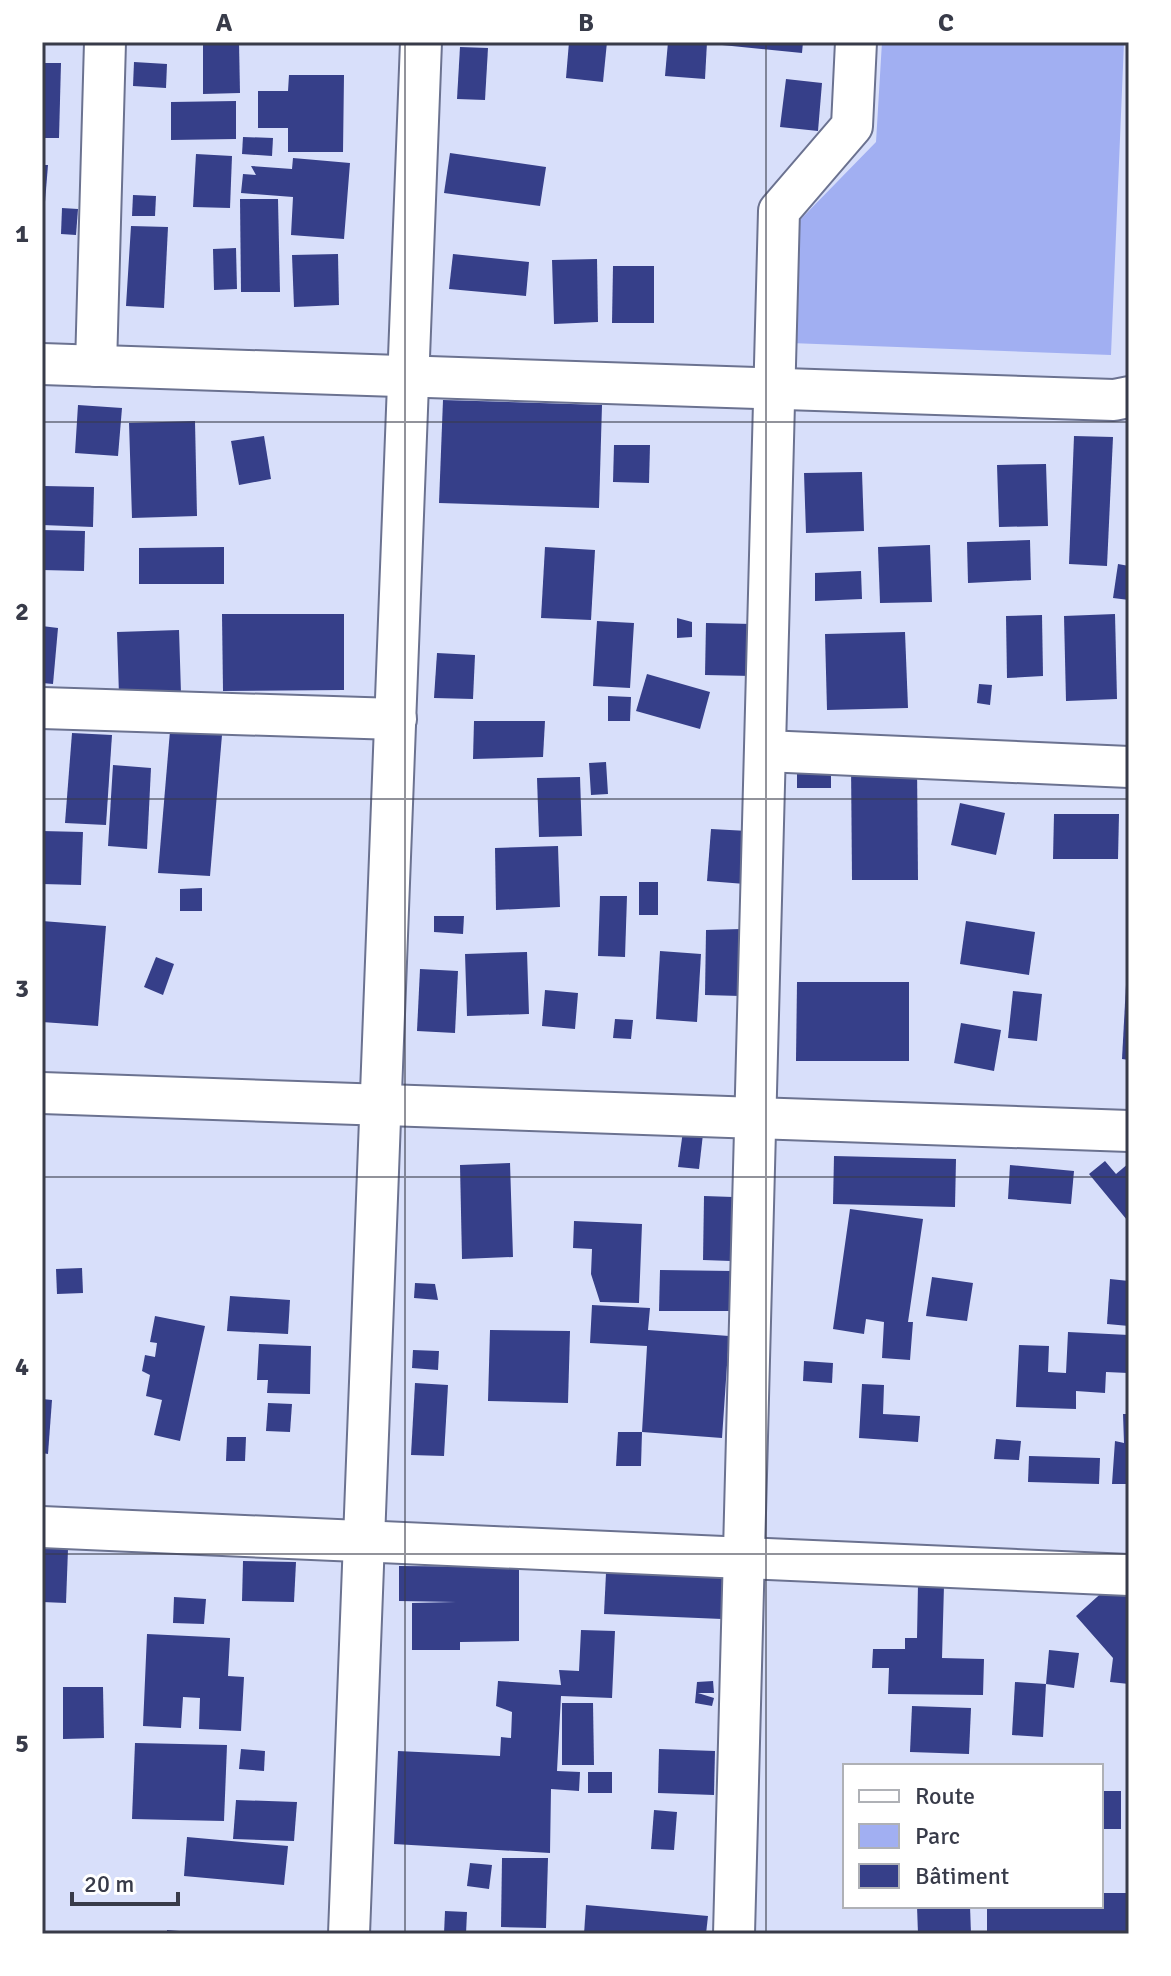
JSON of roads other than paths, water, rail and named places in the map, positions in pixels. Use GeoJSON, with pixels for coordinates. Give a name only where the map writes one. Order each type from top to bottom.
{"type":"FeatureCollection","features":[{"type":"Feature","properties":{"kind":"street"},"geometry":{"type":"LineString","coordinates":[[96,366],[105,42]]}},
{"type":"Feature","properties":{"kind":"street"},"geometry":{"type":"LineString","coordinates":[[349,1934],[421,42]]}},
{"type":"Feature","properties":{"kind":"street"},"geometry":{"type":"LineString","coordinates":[[734,1934],[779,211],[852,126],[856,42]]}},
{"type":"Feature","properties":{"kind":"street"},"geometry":{"type":"LineString","coordinates":[[42,364],[773,389],[1129,397]]}},
{"type":"Feature","properties":{"kind":"street"},"geometry":{"type":"LineString","coordinates":[[42,708],[396,719]]}},
{"type":"Feature","properties":{"kind":"street"},"geometry":{"type":"LineString","coordinates":[[765,751],[1129,767]]}},
{"type":"Feature","properties":{"kind":"street"},"geometry":{"type":"LineString","coordinates":[[42,1093],[1129,1131]]}},
{"type":"Feature","properties":{"kind":"street"},"geometry":{"type":"LineString","coordinates":[[42,1527],[1129,1575]]}}]}
